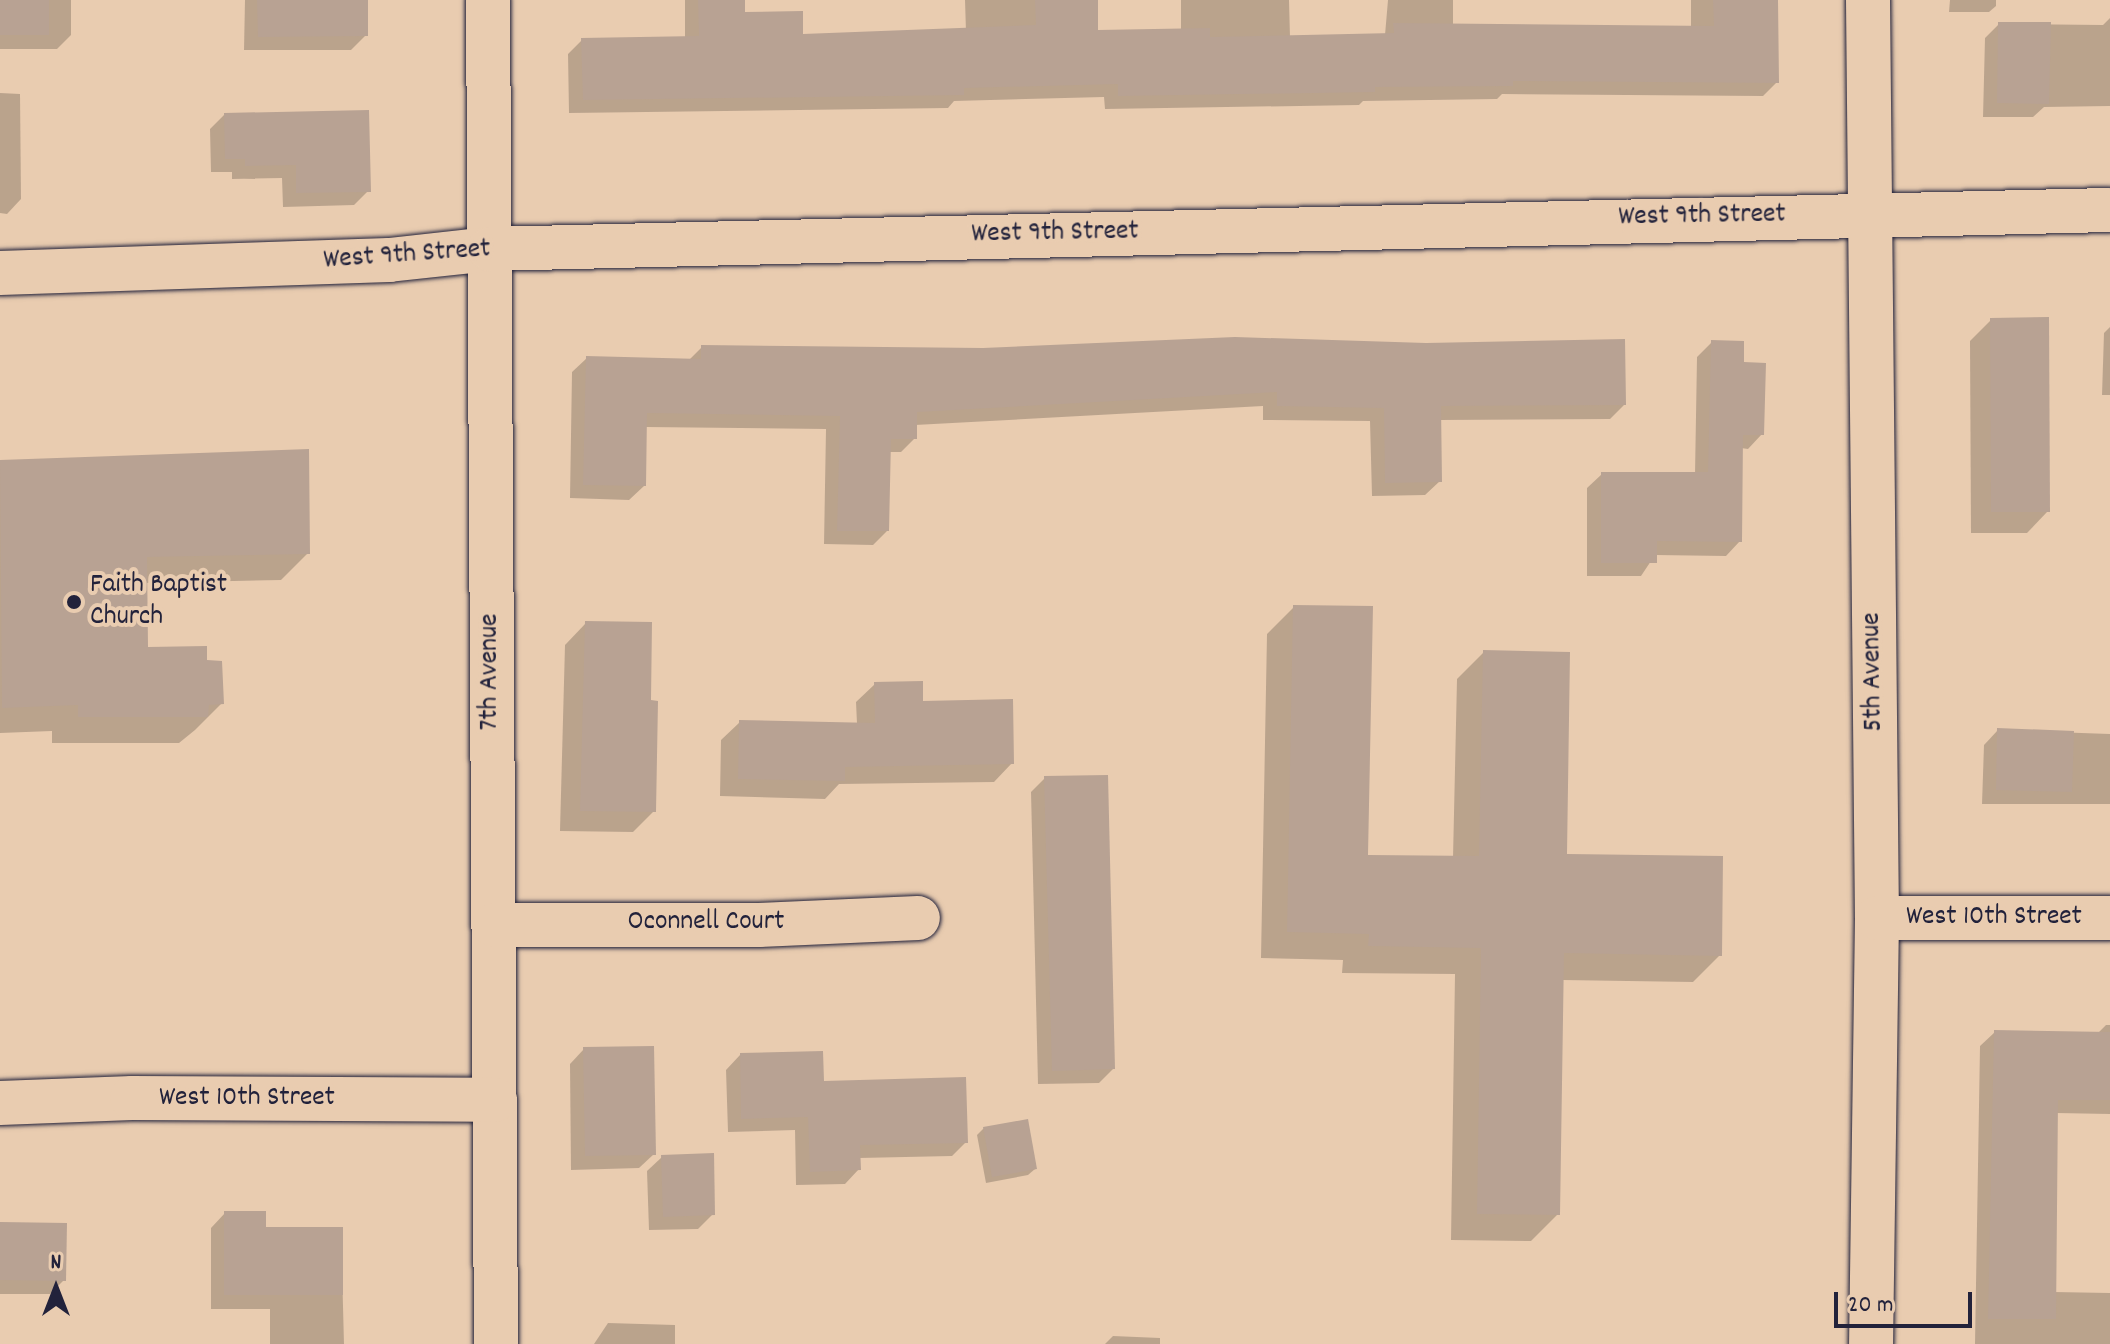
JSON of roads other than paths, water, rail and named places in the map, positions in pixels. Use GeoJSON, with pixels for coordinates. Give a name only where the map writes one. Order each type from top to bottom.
{"type":"FeatureCollection","features":[{"type":"Feature","properties":{"kind":"street","name":"7th Avenue"},"geometry":{"type":"LineString","coordinates":[[488,0],[496,1344]]}},
{"type":"Feature","properties":{"kind":"street","name":"5th Avenue"},"geometry":{"type":"LineString","coordinates":[[1868,0],[1867,213],[1877,918],[1871,1344]]}},
{"type":"Feature","properties":{"kind":"street","name":"West 9th Street"},"geometry":{"type":"LineString","coordinates":[[0,273],[389,260],[490,249],[1867,213],[2110,210]]}},
{"type":"Feature","properties":{"kind":"street","name":"Oconnell Court"},"geometry":{"type":"LineString","coordinates":[[494,925],[759,925],[918,918]]}},
{"type":"Feature","properties":{"kind":"street","name":"West 10th Street"},"geometry":{"type":"LineString","coordinates":[[1877,918],[2110,918]]}},
{"type":"Feature","properties":{"kind":"street","name":"West 10th Street"},"geometry":{"type":"LineString","coordinates":[[0,1103],[132,1098],[495,1100]]}},
{"type":"Feature","properties":{"kind":"place","name":"Faith Baptist Church"},"geometry":{"type":"Point","coordinates":[74,602]}}]}
